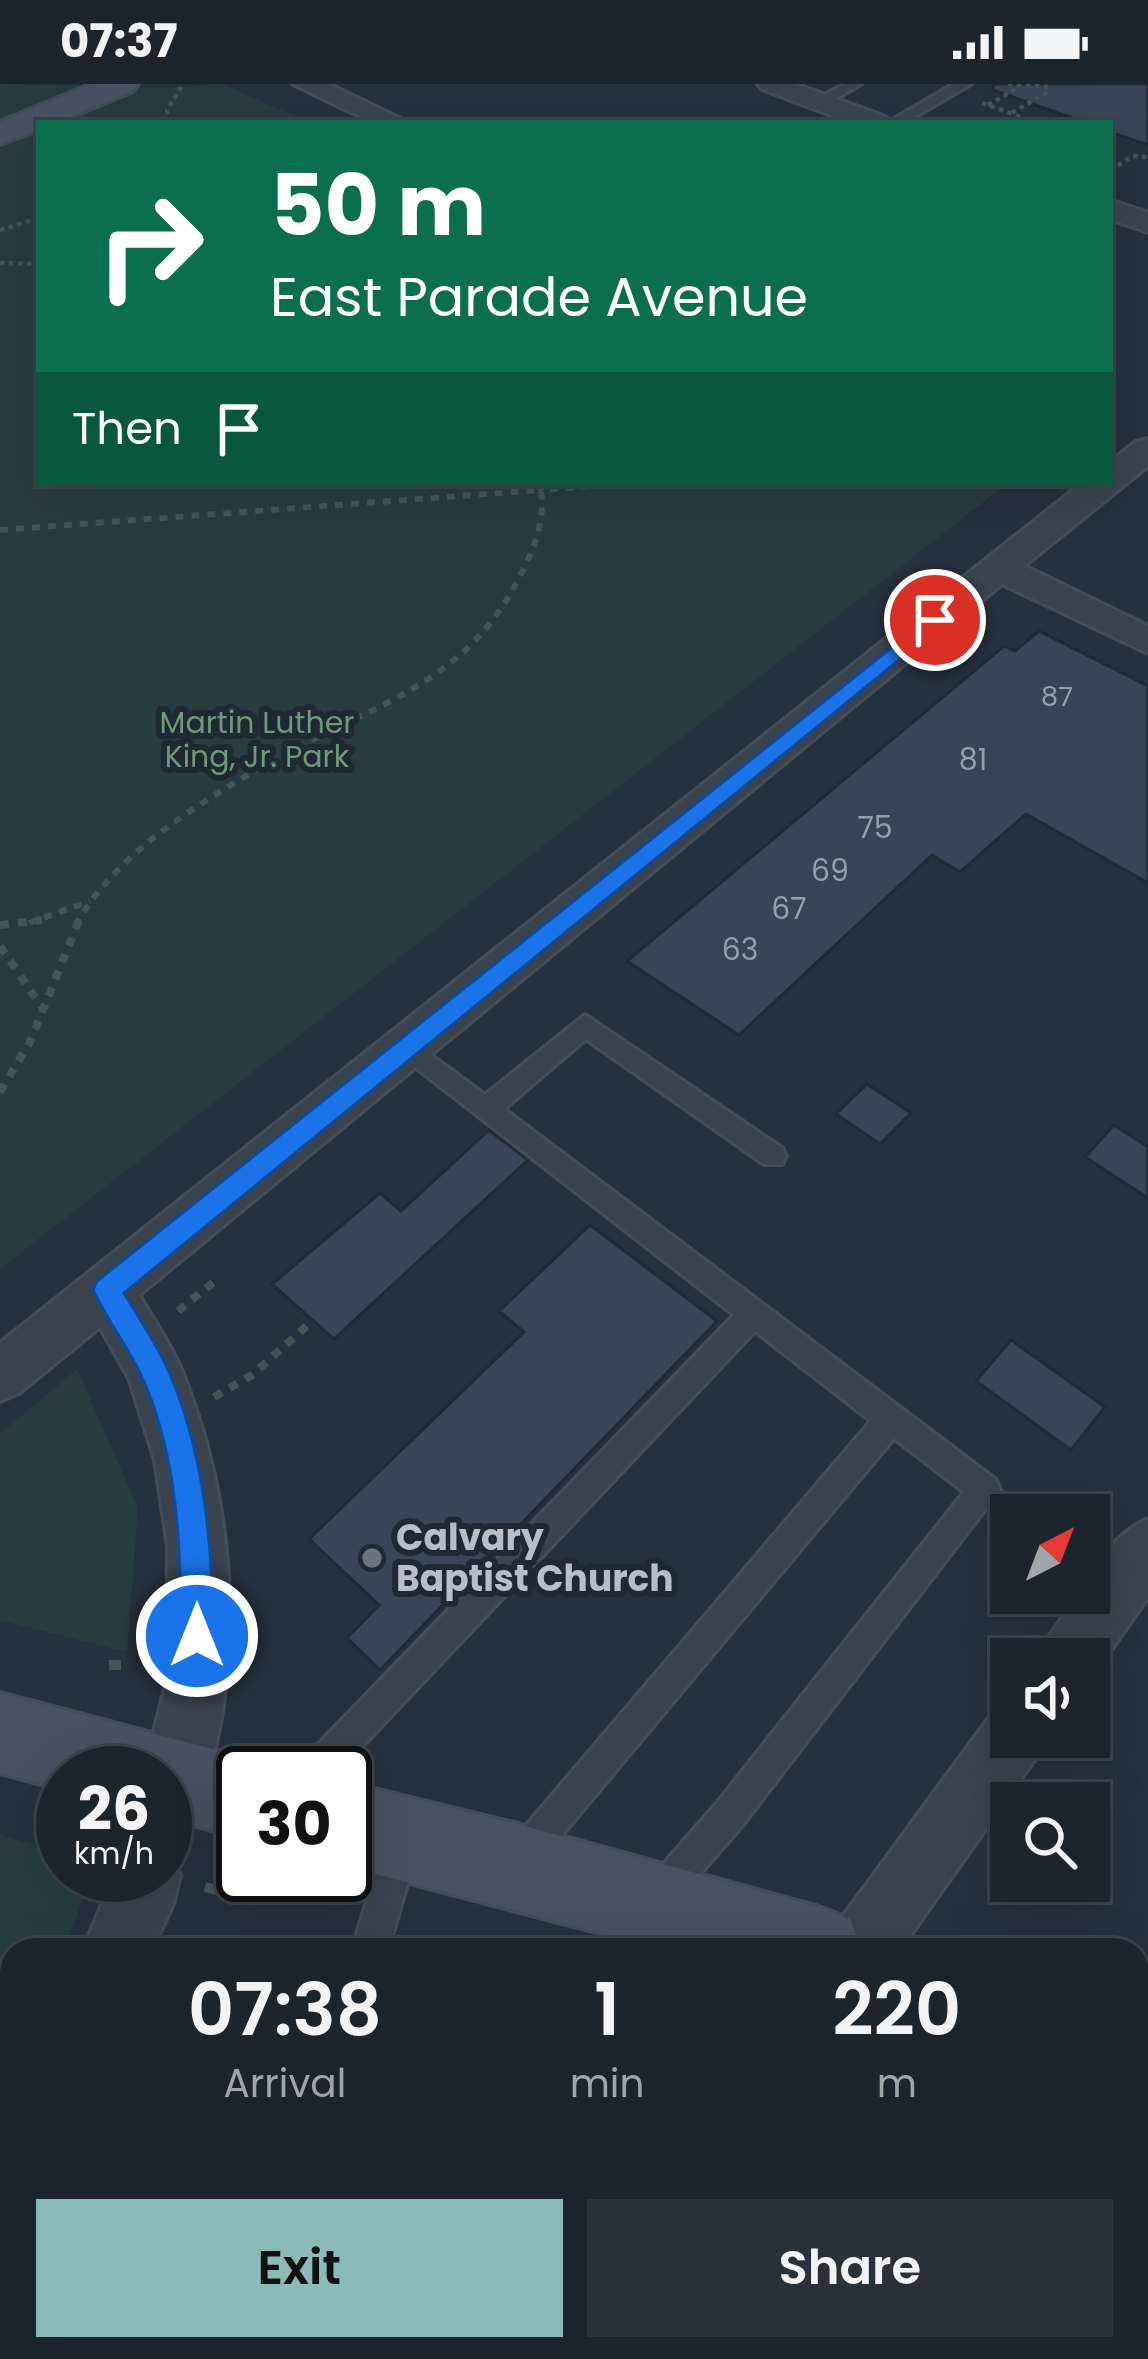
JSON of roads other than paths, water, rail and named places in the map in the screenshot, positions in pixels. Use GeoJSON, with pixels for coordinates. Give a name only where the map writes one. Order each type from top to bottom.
{"type":"FeatureCollection","features":[{"type":"Feature","properties":{"kind":"main road"},"geometry":{"type":"LineString","coordinates":[[0,134],[121,84]]}},
{"type":"Feature","properties":{"kind":"main road"},"geometry":{"type":"LineString","coordinates":[[0,1733],[43,1746]]}},
{"type":"Feature","properties":{"kind":"main road"},"geometry":{"type":"LineString","coordinates":[[374,1832],[514,1865],[774,1938]]}},
{"type":"Feature","properties":{"kind":"street"},"geometry":{"type":"LineString","coordinates":[[306,84],[389,120]]}},
{"type":"Feature","properties":{"kind":"street"},"geometry":{"type":"LineString","coordinates":[[771,84],[869,120]]}},
{"type":"Feature","properties":{"kind":"street"},"geometry":{"type":"LineString","coordinates":[[1113,210],[1148,223]]}},
{"type":"Feature","properties":{"kind":"street"},"geometry":{"type":"LineString","coordinates":[[1113,435],[1147,449],[1113,476]]}},
{"type":"Feature","properties":{"kind":"street"},"geometry":{"type":"LineString","coordinates":[[0,1376],[1101,486]]}},
{"type":"Feature","properties":{"kind":"street"},"geometry":{"type":"LineString","coordinates":[[999,568],[1148,641]]}},
{"type":"Feature","properties":{"kind":"street"},"geometry":{"type":"LineString","coordinates":[[107,1290],[154,1370],[183,1460],[196,1547],[198,1681],[187,1746]]}},
{"type":"Feature","properties":{"kind":"street"},"geometry":{"type":"LineString","coordinates":[[1084,1638],[1148,1547]]}},
{"type":"Feature","properties":{"kind":"street"},"geometry":{"type":"LineString","coordinates":[[869,1938],[998,1758]]}},
{"type":"Feature","properties":{"kind":"street"},"geometry":{"type":"LineString","coordinates":[[123,1938],[143,1902]]}},
{"type":"Feature","properties":{"kind":"lane"},"geometry":{"type":"LineString","coordinates":[[820,102],[854,84]]}},
{"type":"Feature","properties":{"kind":"lane"},"geometry":{"type":"LineString","coordinates":[[900,120],[964,84]]}},
{"type":"Feature","properties":{"kind":"lane"},"geometry":{"type":"LineString","coordinates":[[486,1110],[585,1025],[773,1156]]}},
{"type":"Feature","properties":{"kind":"lane"},"geometry":{"type":"LineString","coordinates":[[404,1049],[985,1490],[729,1815],[650,1905]]}},
{"type":"Feature","properties":{"kind":"lane"},"geometry":{"type":"LineString","coordinates":[[340,1746],[754,1313]]}},
{"type":"Feature","properties":{"kind":"lane"},"geometry":{"type":"LineString","coordinates":[[514,1865],[892,1418]]}},
{"type":"Feature","properties":{"kind":"lane"},"geometry":{"type":"LineString","coordinates":[[370,1938],[374,1832]]}},
{"type":"Feature","properties":{"kind":"place","name":"Calvary Baptist Church"},"geometry":{"type":"Point","coordinates":[372,1558]}},
{"type":"Feature","properties":{"kind":"park label","name":"Martin Luther King, Jr. Park"},"geometry":{"type":"Point","coordinates":[257,740]}}]}
